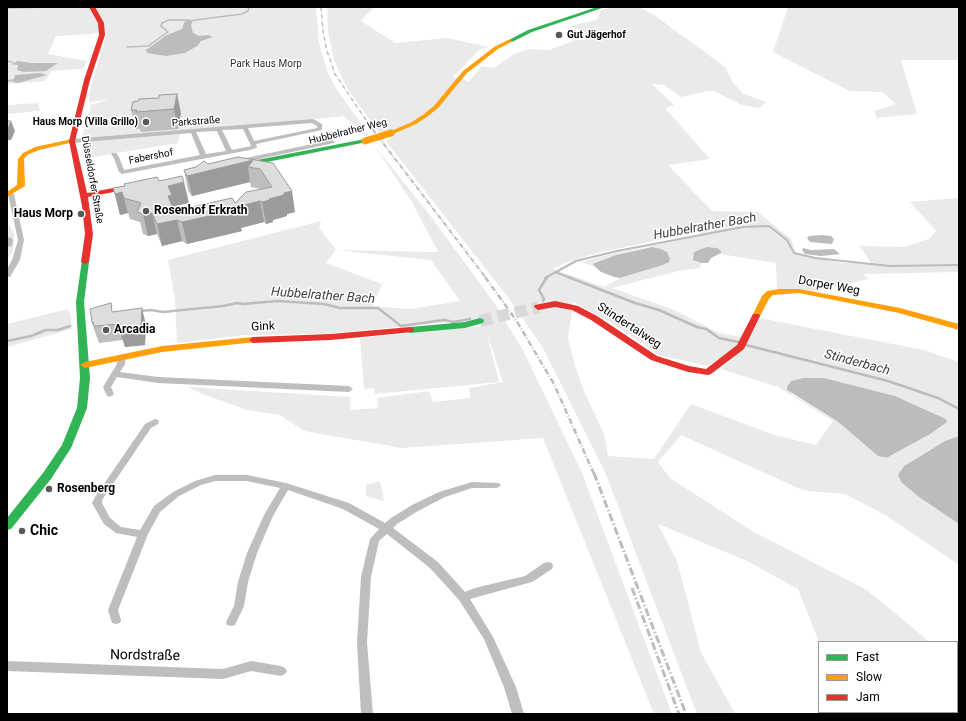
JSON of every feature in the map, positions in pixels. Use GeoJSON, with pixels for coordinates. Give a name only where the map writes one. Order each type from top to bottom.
{"type":"FeatureCollection","features":[{"type":"Feature","properties":{"kind":"street","name":"Düsseldorfer Straße"},"geometry":{"type":"LineString","coordinates":[[7,526],[47,476],[67,446],[82,408],[85,365],[80,302],[89,234],[72,141],[87,80],[102,35],[101,23],[92,7]]}},
{"type":"Feature","properties":{"kind":"street","name":"Hubbelrather Weg"},"geometry":{"type":"LineString","coordinates":[[236,164],[365,141],[391,133],[414,123],[436,107],[471,66],[496,48],[536,28],[602,7]]}},
{"type":"Feature","properties":{"kind":"street","name":"Parkstraße"},"geometry":{"type":"LineString","coordinates":[[72,141],[314,121],[320,125]]}},
{"type":"Feature","properties":{"kind":"street","name":"Fabershof"},"geometry":{"type":"LineString","coordinates":[[114,154],[122,172],[254,147],[252,143],[320,130],[320,125]]}},
{"type":"Feature","properties":{"kind":"street"},"geometry":{"type":"LineString","coordinates":[[245,127],[252,143]]}},
{"type":"Feature","properties":{"kind":"street"},"geometry":{"type":"LineString","coordinates":[[219,129],[230,152]]}},
{"type":"Feature","properties":{"kind":"street"},"geometry":{"type":"LineString","coordinates":[[193,131],[204,157]]}},
{"type":"Feature","properties":{"kind":"street"},"geometry":{"type":"LineString","coordinates":[[7,275],[16,260],[21,240],[9,195],[21,186],[21,159],[24,155],[38,148],[72,141]]}},
{"type":"Feature","properties":{"kind":"street","name":"Hubbelrather Weg"},"geometry":{"type":"LineString","coordinates":[[236,164],[332,142]]}},
{"type":"Feature","properties":{"kind":"street"},"geometry":{"type":"LineString","coordinates":[[83,196],[136,186]]}},
{"type":"Feature","properties":{"kind":"street","name":"Dorper Weg"},"geometry":{"type":"LineString","coordinates":[[708,372],[741,347],[765,298],[770,293],[779,291],[798,291],[893,310],[959,327]]}},
{"type":"Feature","properties":{"kind":"street","name":"Stindertalweg"},"geometry":{"type":"LineString","coordinates":[[538,308],[555,304],[575,308],[594,318],[654,358],[688,369],[708,372]]}},
{"type":"Feature","properties":{"kind":"street","name":"Gink"},"geometry":{"type":"LineString","coordinates":[[85,365],[162,349],[239,340],[332,337],[465,325],[480,321]]}},
{"type":"Feature","properties":{"kind":"street"},"geometry":{"type":"LineString","coordinates":[[110,394],[107,388],[121,364],[122,357]]}},
{"type":"Feature","properties":{"kind":"street"},"geometry":{"type":"LineString","coordinates":[[116,374],[158,380],[349,389]]}},
{"type":"Feature","properties":{"kind":"street"},"geometry":{"type":"LineString","coordinates":[[143,534],[119,530],[107,521],[97,503],[98,499],[148,426],[155,422]]}},
{"type":"Feature","properties":{"kind":"street"},"geometry":{"type":"LineString","coordinates":[[116,620],[113,610],[143,534],[157,509],[176,494],[198,483],[215,478],[236,477],[286,486],[346,506],[386,528],[434,565],[463,597],[480,623],[495,651],[510,687],[518,714]]}},
{"type":"Feature","properties":{"kind":"street"},"geometry":{"type":"LineString","coordinates":[[367,714],[362,643],[366,577],[375,539],[386,528],[415,508],[442,494],[472,485],[496,485]]}},
{"type":"Feature","properties":{"kind":"street"},"geometry":{"type":"LineString","coordinates":[[231,622],[239,606],[243,582],[252,553],[269,515],[286,486]]}},
{"type":"Feature","properties":{"kind":"street"},"geometry":{"type":"LineString","coordinates":[[463,597],[475,592],[528,579],[548,566]]}},
{"type":"Feature","properties":{"kind":"street","name":"Nordstraße"},"geometry":{"type":"LineString","coordinates":[[7,666],[223,674],[251,666],[281,671]]}},
{"type":"Feature","properties":{"kind":"green space","name":"Park Haus Morp"},"geometry":{"type":"Polygon","coordinates":[[[7,7],[316,7],[319,43],[328,73],[336,88],[369,135],[365,136],[344,116],[180,134],[178,143],[87,158],[85,138],[82,137],[90,111],[90,105],[109,100],[89,102],[89,93],[107,31],[90,34],[56,36],[48,54],[87,61],[83,69],[51,71],[45,81],[7,84],[7,7]]]}},
{"type":"Feature","properties":{"kind":"green space"},"geometry":{"type":"Polygon","coordinates":[[[327,7],[374,7],[361,21],[395,43],[447,38],[489,47],[480,49],[453,77],[469,81],[482,66],[494,68],[514,54],[529,49],[549,50],[576,40],[586,40],[586,33],[570,26],[597,20],[601,10],[613,7],[639,7],[654,15],[725,67],[733,83],[744,94],[766,102],[760,108],[741,105],[714,91],[707,91],[681,97],[664,85],[652,84],[674,105],[665,108],[710,159],[668,165],[712,211],[758,212],[791,239],[796,254],[843,263],[871,263],[860,246],[904,247],[929,239],[936,231],[910,202],[959,198],[959,272],[862,274],[869,279],[812,292],[777,289],[776,263],[720,254],[721,251],[713,247],[695,262],[701,263],[700,268],[678,271],[612,288],[674,310],[719,333],[742,337],[738,344],[722,358],[707,366],[659,355],[610,322],[573,302],[568,339],[584,391],[604,434],[608,456],[654,459],[691,404],[774,435],[816,445],[833,421],[778,387],[721,369],[730,361],[760,318],[923,350],[959,362],[959,436],[928,451],[904,466],[898,475],[902,483],[919,497],[959,524],[959,565],[887,516],[845,494],[809,491],[798,488],[681,435],[658,462],[670,478],[752,531],[867,590],[929,641],[819,641],[798,589],[747,561],[658,524],[677,561],[701,652],[735,714],[697,714],[605,472],[543,348],[510,300],[386,141],[392,138],[379,133],[347,88],[334,60],[328,31],[327,7]],[[703,231],[601,252],[565,263],[553,269],[604,287],[620,278],[663,265],[656,247],[648,247],[616,255],[595,262],[592,264],[593,266],[582,262],[611,254],[696,237],[703,231]],[[803,378],[791,381],[791,394],[837,421],[878,456],[947,422],[946,419],[895,396],[824,378],[803,378]]]}},
{"type":"Feature","properties":{"kind":"green space"},"geometry":{"type":"Polygon","coordinates":[[[788,7],[959,7],[959,60],[901,60],[917,114],[877,118],[874,111],[896,104],[882,92],[850,91],[773,52],[788,7]]]}},
{"type":"Feature","properties":{"kind":"green space"},"geometry":{"type":"Polygon","coordinates":[[[38,103],[40,111],[7,114],[7,105],[38,103]]]}},
{"type":"Feature","properties":{"kind":"green space"},"geometry":{"type":"Polygon","coordinates":[[[375,146],[432,218],[495,304],[524,352],[582,473],[672,714],[654,714],[543,438],[402,448],[304,431],[280,415],[247,410],[205,395],[188,387],[350,397],[351,410],[378,408],[377,398],[429,391],[433,402],[470,398],[469,388],[503,382],[486,330],[499,382],[375,394],[374,388],[364,389],[360,338],[484,326],[482,319],[325,334],[243,335],[177,343],[175,300],[168,260],[321,221],[319,228],[336,250],[438,252],[412,202],[375,146]],[[336,250],[326,263],[382,284],[373,306],[411,309],[460,301],[431,260],[336,250]]]}},
{"type":"Feature","properties":{"kind":"green space"},"geometry":{"type":"Polygon","coordinates":[[[7,221],[14,233],[13,252],[7,259],[7,221]]]}},
{"type":"Feature","properties":{"kind":"green space"},"geometry":{"type":"Polygon","coordinates":[[[68,309],[71,316],[72,329],[7,347],[7,324],[68,309]]]}},
{"type":"Feature","properties":{"kind":"green space"},"geometry":{"type":"Polygon","coordinates":[[[380,481],[384,501],[366,496],[366,485],[380,481]]]}},
{"type":"Feature","properties":{"kind":"green space"},"geometry":{"type":"Polygon","coordinates":[[[958,665],[959,666],[959,714],[837,714],[958,713],[958,665]]]}},
{"type":"Feature","properties":{"kind":"shaded area"},"geometry":{"type":"Polygon","coordinates":[[[193,20],[191,26],[193,33],[199,36],[208,35],[213,37],[201,41],[197,46],[185,53],[166,56],[146,53],[148,52],[146,50],[167,35],[182,29],[185,21],[193,20]]]}},
{"type":"Feature","properties":{"kind":"shaded area"},"geometry":{"type":"Polygon","coordinates":[[[18,61],[31,63],[58,63],[46,71],[24,72],[17,70],[18,65],[11,64],[18,61]]]}},
{"type":"Feature","properties":{"kind":"shaded area"},"geometry":{"type":"Polygon","coordinates":[[[40,73],[47,75],[18,83],[13,82],[15,75],[40,73]]]}},
{"type":"Feature","properties":{"kind":"shaded area"},"geometry":{"type":"Polygon","coordinates":[[[809,236],[831,236],[834,239],[832,244],[810,242],[807,238],[809,236]]]}},
{"type":"Feature","properties":{"kind":"shaded area"},"geometry":{"type":"Polygon","coordinates":[[[652,247],[667,252],[670,259],[669,262],[620,278],[601,272],[592,264],[616,255],[652,247]]]}},
{"type":"Feature","properties":{"kind":"shaded area"},"geometry":{"type":"Polygon","coordinates":[[[707,247],[717,248],[721,251],[721,253],[711,258],[708,263],[701,263],[693,260],[694,253],[696,251],[707,247]]]}},
{"type":"Feature","properties":{"kind":"shaded area"},"geometry":{"type":"Polygon","coordinates":[[[803,248],[811,250],[834,249],[840,254],[821,256],[805,254],[802,250],[803,248]]]}},
{"type":"Feature","properties":{"kind":"shaded area"},"geometry":{"type":"Polygon","coordinates":[[[803,378],[824,378],[895,396],[946,419],[947,422],[930,434],[888,457],[878,456],[837,421],[787,390],[787,387],[791,381],[803,378]]]}},
{"type":"Feature","properties":{"kind":"shaded area"},"geometry":{"type":"Polygon","coordinates":[[[959,436],[959,524],[919,497],[902,483],[898,475],[904,466],[945,441],[959,436]]]}},
{"type":"Feature","properties":{"kind":"building"},"geometry":{"type":"Polygon","coordinates":[[[177,94],[174,109],[136,112],[137,110],[131,110],[133,102],[138,101],[139,99],[159,98],[159,95],[177,94]]]}},
{"type":"Feature","properties":{"kind":"building"},"geometry":{"type":"Polygon","coordinates":[[[7,121],[11,121],[7,130],[7,121]]]}},
{"type":"Feature","properties":{"kind":"building"},"geometry":{"type":"Polygon","coordinates":[[[238,157],[273,163],[292,191],[269,199],[270,200],[237,207],[238,209],[227,212],[182,222],[177,220],[157,224],[152,213],[143,214],[137,212],[141,203],[124,198],[122,192],[115,194],[113,188],[125,186],[124,184],[157,177],[159,181],[182,176],[184,182],[168,186],[172,195],[168,196],[174,211],[232,198],[235,203],[246,192],[272,187],[260,169],[248,167],[253,160],[187,176],[184,170],[196,167],[204,161],[208,164],[238,157]]]}},
{"type":"Feature","properties":{"kind":"building"},"geometry":{"type":"Polygon","coordinates":[[[111,303],[112,312],[142,308],[141,328],[120,331],[121,324],[94,326],[90,309],[111,303]]]}},
{"type":"Feature","properties":{"kind":"waterway"},"geometry":{"type":"LineString","coordinates":[[7,8],[55,7]]}},
{"type":"Feature","properties":{"kind":"waterway"},"geometry":{"type":"LineString","coordinates":[[188,21],[242,14],[248,11],[249,7]]}},
{"type":"Feature","properties":{"kind":"waterway"},"geometry":{"type":"LineString","coordinates":[[127,47],[148,46],[168,32],[161,26],[162,23],[169,20],[189,20]]}},
{"type":"Feature","properties":{"kind":"waterway"},"geometry":{"type":"LineString","coordinates":[[7,61],[12,62]]}},
{"type":"Feature","properties":{"kind":"waterway"},"geometry":{"type":"LineString","coordinates":[[7,81],[14,80]]}},
{"type":"Feature","properties":{"kind":"waterway","name":"Hubbelrather Bach"},"geometry":{"type":"LineString","coordinates":[[556,272],[576,261],[617,251],[743,227],[769,226],[787,240],[794,253],[815,258],[890,266],[959,265]]}},
{"type":"Feature","properties":{"kind":"waterway","name":"Hubbelrather Bach"},"geometry":{"type":"LineString","coordinates":[[545,278],[556,272]]}},
{"type":"Feature","properties":{"kind":"waterway","name":"Stinderbach"},"geometry":{"type":"LineString","coordinates":[[556,272],[571,278]]}},
{"type":"Feature","properties":{"kind":"waterway","name":"Hubbelrather Bach"},"geometry":{"type":"LineString","coordinates":[[543,301],[544,299],[539,290],[547,277]]}},
{"type":"Feature","properties":{"kind":"waterway","name":"Stinderbach"},"geometry":{"type":"LineString","coordinates":[[568,277],[635,303],[659,310],[697,327],[706,329],[719,338],[738,342]]}},
{"type":"Feature","properties":{"kind":"waterway","name":"Hubbelrather Bach"},"geometry":{"type":"LineString","coordinates":[[140,311],[151,310],[163,312],[223,306],[237,303],[243,304],[277,301],[324,304],[340,308],[378,308],[401,326],[444,320],[454,322],[470,319]]}},
{"type":"Feature","properties":{"kind":"waterway","name":"Hubbelrather Bach"},"geometry":{"type":"LineString","coordinates":[[7,341],[31,336],[46,330],[58,330],[70,326]]}},
{"type":"Feature","properties":{"kind":"waterway","name":"Stinderbach"},"geometry":{"type":"LineString","coordinates":[[746,345],[888,381],[938,398],[959,409]]}},
{"type":"Feature","properties":{"kind":"tunnel"},"geometry":{"type":"LineString","coordinates":[[480,321],[538,307]]}},
{"type":"Feature","properties":{"kind":"railway"},"geometry":{"type":"LineString","coordinates":[[321,7],[323,31],[327,51],[335,74],[368,123]]}},
{"type":"Feature","properties":{"kind":"railway"},"geometry":{"type":"LineString","coordinates":[[367,122],[486,278]]}},
{"type":"Feature","properties":{"kind":"railway"},"geometry":{"type":"LineString","coordinates":[[485,277],[516,320],[554,384],[594,474]]}},
{"type":"Feature","properties":{"kind":"railway"},"geometry":{"type":"LineString","coordinates":[[594,473],[686,714]]}},
{"type":"Feature","properties":{"kind":"railway"},"geometry":{"type":"LineString","coordinates":[[632,588],[679,714]]}},
{"type":"Feature","properties":{"kind":"traffic: fast"},"geometry":{"type":"LineString","coordinates":[[510,41],[530,31],[602,7]]}},
{"type":"Feature","properties":{"kind":"traffic: fast"},"geometry":{"type":"LineString","coordinates":[[247,164],[365,141]]}},
{"type":"Feature","properties":{"kind":"traffic: fast"},"geometry":{"type":"LineString","coordinates":[[7,526],[47,476],[67,446],[82,408],[85,378],[80,302],[85,262]]}},
{"type":"Feature","properties":{"kind":"traffic: fast"},"geometry":{"type":"LineString","coordinates":[[410,330],[465,325],[480,321]]}},
{"type":"Feature","properties":{"kind":"traffic: slow"},"geometry":{"type":"LineString","coordinates":[[391,133],[414,123],[426,115],[436,107],[465,72],[496,48],[510,41]]}},
{"type":"Feature","properties":{"kind":"traffic: slow"},"geometry":{"type":"LineString","coordinates":[[365,141],[391,133]]}},
{"type":"Feature","properties":{"kind":"traffic: slow"},"geometry":{"type":"LineString","coordinates":[[7,195],[21,186],[21,159],[25,154],[37,148],[72,141]]}},
{"type":"Feature","properties":{"kind":"traffic: slow"},"geometry":{"type":"LineString","coordinates":[[756,316],[765,298],[770,293],[779,291],[799,291],[900,311],[959,327]]}},
{"type":"Feature","properties":{"kind":"traffic: slow"},"geometry":{"type":"LineString","coordinates":[[85,365],[162,349],[253,340]]}},
{"type":"Feature","properties":{"kind":"traffic: jam"},"geometry":{"type":"LineString","coordinates":[[85,262],[89,234],[86,206],[72,141],[87,80],[102,35],[101,23],[92,7]]}},
{"type":"Feature","properties":{"kind":"traffic: jam"},"geometry":{"type":"LineString","coordinates":[[83,196],[129,187]]}},
{"type":"Feature","properties":{"kind":"traffic: jam"},"geometry":{"type":"LineString","coordinates":[[538,307],[555,304],[575,308],[594,318],[654,358],[688,369],[708,372],[741,347],[756,316]]}},
{"type":"Feature","properties":{"kind":"traffic: jam"},"geometry":{"type":"LineString","coordinates":[[253,340],[331,337],[410,330]]}},
{"type":"Feature","properties":{"kind":"place","name":"Gut Jägerhof"},"geometry":{"type":"Point","coordinates":[559,35]}},
{"type":"Feature","properties":{"kind":"place","name":"Haus Morp (Villa Grillo)"},"geometry":{"type":"Point","coordinates":[146,122]}},
{"type":"Feature","properties":{"kind":"place","name":"Rosenhof Erkrath"},"geometry":{"type":"Point","coordinates":[146,211]}},
{"type":"Feature","properties":{"kind":"place","name":"Haus Morp"},"geometry":{"type":"Point","coordinates":[81,214]}},
{"type":"Feature","properties":{"kind":"place","name":"Arcadia"},"geometry":{"type":"Point","coordinates":[106,330]}},
{"type":"Feature","properties":{"kind":"place","name":"Rosenberg"},"geometry":{"type":"Point","coordinates":[49,489]}},
{"type":"Feature","properties":{"kind":"place","name":"Chic"},"geometry":{"type":"Point","coordinates":[22,531]}}]}
